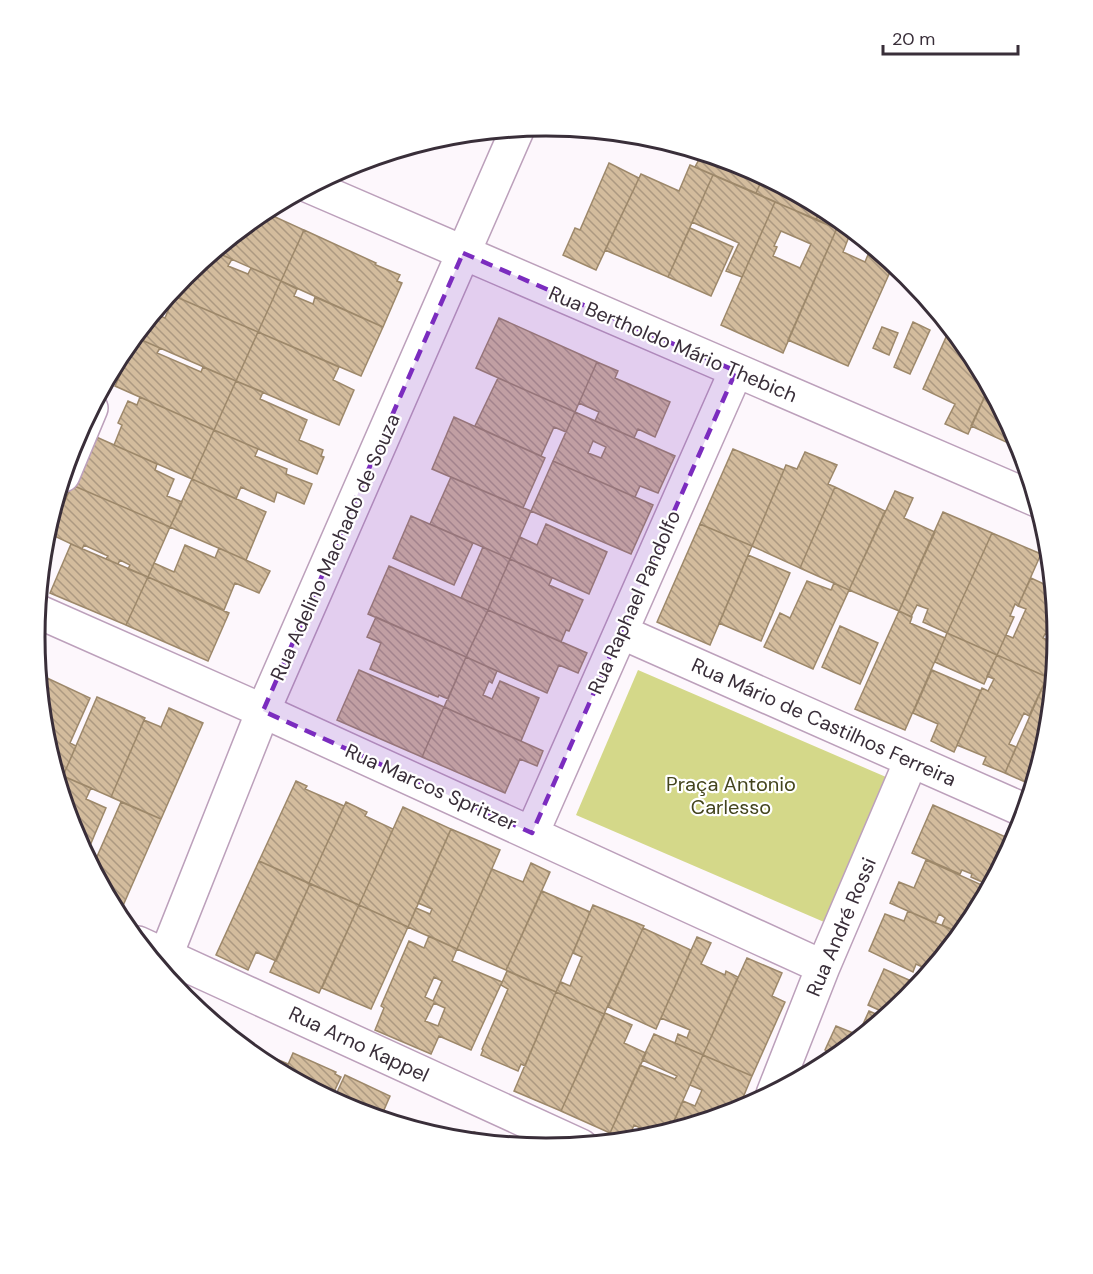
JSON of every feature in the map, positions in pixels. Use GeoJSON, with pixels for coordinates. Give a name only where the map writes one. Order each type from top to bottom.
{"type":"FeatureCollection","features":[{"type":"Feature","properties":{"kind":"street","name":"Rua Adelino Machado de Souza"},"geometry":{"type":"LineString","coordinates":[[156,952],[514,137]]}},
{"type":"Feature","properties":{"kind":"street","name":"Rua Bertholdo Mário Thebich"},"geometry":{"type":"LineString","coordinates":[[319,190],[1027,496]]}},
{"type":"Feature","properties":{"kind":"street","name":"Rua Raphael Pandolfo"},"geometry":{"type":"LineString","coordinates":[[532,833],[736,371]]}},
{"type":"Feature","properties":{"kind":"street","name":"Rua Marcos Spritzer"},"geometry":{"type":"LineString","coordinates":[[46,615],[263,711],[823,967]]}},
{"type":"Feature","properties":{"kind":"street","name":"Rua Mário de Castilhos Ferreira"},"geometry":{"type":"LineString","coordinates":[[621,632],[1017,808]]}},
{"type":"Feature","properties":{"kind":"street","name":"Rua André Rossi"},"geometry":{"type":"LineString","coordinates":[[778,1082],[823,967],[911,760]]}},
{"type":"Feature","properties":{"kind":"street","name":"Rua Arno Kappel"},"geometry":{"type":"LineString","coordinates":[[161,958],[562,1138]]}},
{"type":"Feature","properties":{"kind":"highlighted area"},"geometry":{"type":"Polygon","coordinates":[[[463,253],[736,371],[532,833],[263,711],[463,253]]]}},
{"type":"Feature","properties":{"kind":"green space","name":"Praça Antonio Carlesso"},"geometry":{"type":"Polygon","coordinates":[[[638,670],[886,777],[824,922],[576,815],[638,670]]]}},
{"type":"Feature","properties":{"kind":"building"},"geometry":{"type":"Polygon","coordinates":[[[699,159],[760,184],[756,193],[695,167],[699,159]]]}},
{"type":"Feature","properties":{"kind":"building"},"geometry":{"type":"Polygon","coordinates":[[[609,163],[639,178],[596,270],[563,255],[575,228],[580,230],[609,163]]]}},
{"type":"Feature","properties":{"kind":"building"},"geometry":{"type":"Polygon","coordinates":[[[690,165],[713,175],[668,277],[605,250],[641,174],[679,191],[690,165]]]}},
{"type":"Feature","properties":{"kind":"building"},"geometry":{"type":"Polygon","coordinates":[[[713,175],[775,202],[742,277],[726,271],[739,243],[692,222],[713,175]]]}},
{"type":"Feature","properties":{"kind":"building"},"geometry":{"type":"Polygon","coordinates":[[[760,184],[768,187],[818,216],[816,220],[756,193],[760,184]]]}},
{"type":"Feature","properties":{"kind":"building"},"geometry":{"type":"Polygon","coordinates":[[[775,202],[837,228],[783,353],[721,325],[775,202]],[[781,231],[774,246],[777,247],[773,256],[800,268],[811,244],[781,231]]]}},
{"type":"Feature","properties":{"kind":"building"},"geometry":{"type":"Polygon","coordinates":[[[274,216],[304,230],[281,281],[222,255],[274,216]]]}},
{"type":"Feature","properties":{"kind":"building"},"geometry":{"type":"Polygon","coordinates":[[[818,216],[837,229],[816,220],[818,216]]]}},
{"type":"Feature","properties":{"kind":"building"},"geometry":{"type":"Polygon","coordinates":[[[690,228],[733,247],[711,296],[668,277],[690,228]]]}},
{"type":"Feature","properties":{"kind":"building"},"geometry":{"type":"Polygon","coordinates":[[[837,228],[849,237],[843,252],[865,262],[869,253],[890,272],[848,366],[788,340],[837,228]]]}},
{"type":"Feature","properties":{"kind":"building"},"geometry":{"type":"Polygon","coordinates":[[[304,230],[400,275],[397,281],[402,283],[383,327],[281,281],[304,230]]]}},
{"type":"Feature","properties":{"kind":"building"},"geometry":{"type":"Polygon","coordinates":[[[222,255],[232,259],[228,266],[248,274],[251,268],[281,281],[258,332],[177,297],[222,255]]]}},
{"type":"Feature","properties":{"kind":"building"},"geometry":{"type":"Polygon","coordinates":[[[281,281],[297,289],[294,296],[313,304],[315,297],[383,327],[361,376],[258,332],[281,281]]]}},
{"type":"Feature","properties":{"kind":"building"},"geometry":{"type":"Polygon","coordinates":[[[177,297],[258,332],[236,381],[143,341],[161,316],[165,318],[171,304],[177,297]]]}},
{"type":"Feature","properties":{"kind":"building"},"geometry":{"type":"Polygon","coordinates":[[[499,318],[597,362],[575,412],[476,368],[499,318]]]}},
{"type":"Feature","properties":{"kind":"building"},"geometry":{"type":"Polygon","coordinates":[[[913,322],[930,330],[910,374],[894,367],[913,322]]]}},
{"type":"Feature","properties":{"kind":"building"},"geometry":{"type":"Polygon","coordinates":[[[882,327],[898,333],[889,355],[873,348],[882,327]]]}},
{"type":"Feature","properties":{"kind":"building"},"geometry":{"type":"Polygon","coordinates":[[[258,332],[339,367],[333,380],[354,390],[339,425],[236,381],[258,332]]]}},
{"type":"Feature","properties":{"kind":"building"},"geometry":{"type":"Polygon","coordinates":[[[947,336],[986,395],[968,434],[945,424],[955,404],[923,389],[947,336]]]}},
{"type":"Feature","properties":{"kind":"building"},"geometry":{"type":"Polygon","coordinates":[[[143,341],[160,348],[157,353],[201,372],[203,367],[236,381],[214,430],[115,386],[122,370],[143,341]]]}},
{"type":"Feature","properties":{"kind":"building"},"geometry":{"type":"Polygon","coordinates":[[[597,362],[618,371],[615,378],[670,402],[655,437],[638,429],[634,438],[595,421],[599,412],[579,403],[597,362]]]}},
{"type":"Feature","properties":{"kind":"building"},"geometry":{"type":"Polygon","coordinates":[[[498,378],[575,412],[566,432],[554,427],[541,456],[475,426],[498,378]]]}},
{"type":"Feature","properties":{"kind":"building"},"geometry":{"type":"Polygon","coordinates":[[[236,381],[263,392],[260,399],[307,420],[299,440],[323,450],[321,456],[324,457],[317,474],[214,430],[236,381]]]}},
{"type":"Feature","properties":{"kind":"building"},"geometry":{"type":"Polygon","coordinates":[[[986,395],[1009,444],[971,426],[986,395]]]}},
{"type":"Feature","properties":{"kind":"building"},"geometry":{"type":"Polygon","coordinates":[[[140,397],[214,430],[192,479],[114,445],[122,425],[118,423],[128,401],[137,405],[140,397]]]}},
{"type":"Feature","properties":{"kind":"building"},"geometry":{"type":"Polygon","coordinates":[[[575,412],[675,456],[658,493],[640,486],[635,497],[553,461],[575,412]],[[593,441],[588,453],[601,458],[606,447],[593,441]]]}},
{"type":"Feature","properties":{"kind":"building"},"geometry":{"type":"Polygon","coordinates":[[[454,417],[545,458],[523,508],[432,469],[454,417]]]}},
{"type":"Feature","properties":{"kind":"building"},"geometry":{"type":"Polygon","coordinates":[[[214,430],[258,449],[255,456],[287,469],[286,474],[312,484],[304,504],[277,492],[274,502],[241,487],[236,499],[192,479],[214,430]]]}},
{"type":"Feature","properties":{"kind":"building"},"geometry":{"type":"Polygon","coordinates":[[[94,436],[157,464],[155,470],[174,479],[167,496],[182,502],[170,527],[72,485],[94,436]]]}},
{"type":"Feature","properties":{"kind":"building"},"geometry":{"type":"Polygon","coordinates":[[[733,449],[784,470],[752,546],[700,524],[733,449]]]}},
{"type":"Feature","properties":{"kind":"building"},"geometry":{"type":"Polygon","coordinates":[[[805,452],[837,465],[828,484],[835,487],[800,568],[752,546],[786,465],[797,469],[805,452]]]}},
{"type":"Feature","properties":{"kind":"building"},"geometry":{"type":"Polygon","coordinates":[[[553,461],[653,505],[631,554],[531,511],[553,461]]]}},
{"type":"Feature","properties":{"kind":"building"},"geometry":{"type":"Polygon","coordinates":[[[451,477],[531,511],[510,559],[430,524],[451,477]]]}},
{"type":"Feature","properties":{"kind":"building"},"geometry":{"type":"Polygon","coordinates":[[[192,479],[266,512],[246,560],[170,527],[192,479]]]}},
{"type":"Feature","properties":{"kind":"building"},"geometry":{"type":"Polygon","coordinates":[[[72,485],[170,527],[148,577],[128,569],[130,565],[120,560],[118,564],[106,559],[108,556],[84,545],[82,549],[56,537],[62,508],[72,485]]]}},
{"type":"Feature","properties":{"kind":"building"},"geometry":{"type":"Polygon","coordinates":[[[835,487],[885,511],[849,590],[800,568],[835,487]]]}},
{"type":"Feature","properties":{"kind":"building"},"geometry":{"type":"Polygon","coordinates":[[[895,491],[913,498],[904,518],[935,532],[899,611],[849,590],[895,491]]]}},
{"type":"Feature","properties":{"kind":"building"},"geometry":{"type":"Polygon","coordinates":[[[943,512],[992,533],[947,633],[923,622],[928,609],[917,605],[911,617],[899,611],[943,512]]]}},
{"type":"Feature","properties":{"kind":"building"},"geometry":{"type":"Polygon","coordinates":[[[411,516],[473,543],[454,585],[393,558],[411,516]]]}},
{"type":"Feature","properties":{"kind":"building"},"geometry":{"type":"Polygon","coordinates":[[[546,524],[607,552],[589,594],[510,559],[520,537],[537,545],[546,524]]]}},
{"type":"Feature","properties":{"kind":"building"},"geometry":{"type":"Polygon","coordinates":[[[700,524],[752,546],[710,645],[657,622],[700,524]]]}},
{"type":"Feature","properties":{"kind":"building"},"geometry":{"type":"Polygon","coordinates":[[[992,533],[1041,554],[1018,606],[1015,604],[1010,616],[1014,617],[997,655],[947,633],[992,533]]]}},
{"type":"Feature","properties":{"kind":"building"},"geometry":{"type":"Polygon","coordinates":[[[71,544],[148,577],[126,625],[50,593],[71,544]]]}},
{"type":"Feature","properties":{"kind":"building"},"geometry":{"type":"Polygon","coordinates":[[[185,545],[215,558],[219,548],[270,571],[259,593],[235,583],[224,610],[148,577],[154,563],[174,572],[185,545]]]}},
{"type":"Feature","properties":{"kind":"building"},"geometry":{"type":"Polygon","coordinates":[[[483,547],[510,559],[488,610],[461,598],[483,547]]]}},
{"type":"Feature","properties":{"kind":"building"},"geometry":{"type":"Polygon","coordinates":[[[748,555],[790,573],[761,641],[719,623],[748,555]]]}},
{"type":"Feature","properties":{"kind":"building"},"geometry":{"type":"Polygon","coordinates":[[[510,559],[552,578],[549,585],[583,600],[569,631],[566,630],[561,642],[488,610],[510,559]]]}},
{"type":"Feature","properties":{"kind":"building"},"geometry":{"type":"Polygon","coordinates":[[[389,566],[488,610],[466,657],[368,614],[389,566]]]}},
{"type":"Feature","properties":{"kind":"building"},"geometry":{"type":"Polygon","coordinates":[[[148,577],[229,613],[208,661],[126,625],[148,577]]]}},
{"type":"Feature","properties":{"kind":"building"},"geometry":{"type":"Polygon","coordinates":[[[1031,578],[1045,585],[1048,635],[1045,634],[1043,638],[1048,640],[1046,677],[997,655],[1006,635],[1013,638],[1026,609],[1018,606],[1031,578]]]}},
{"type":"Feature","properties":{"kind":"building"},"geometry":{"type":"Polygon","coordinates":[[[807,581],[831,590],[834,583],[849,590],[813,669],[764,647],[780,613],[790,618],[807,581]]]}},
{"type":"Feature","properties":{"kind":"building"},"geometry":{"type":"Polygon","coordinates":[[[488,610],[587,653],[578,673],[559,665],[547,693],[466,657],[488,610]]]}},
{"type":"Feature","properties":{"kind":"building"},"geometry":{"type":"Polygon","coordinates":[[[899,611],[912,617],[910,623],[945,638],[905,730],[855,709],[899,611]]]}},
{"type":"Feature","properties":{"kind":"building"},"geometry":{"type":"Polygon","coordinates":[[[376,617],[466,657],[448,699],[370,669],[381,643],[367,637],[376,617]]]}},
{"type":"Feature","properties":{"kind":"building"},"geometry":{"type":"Polygon","coordinates":[[[840,626],[878,643],[860,684],[822,667],[840,626]]]}},
{"type":"Feature","properties":{"kind":"building"},"geometry":{"type":"Polygon","coordinates":[[[947,633],[997,655],[984,684],[935,662],[947,633]]]}},
{"type":"Feature","properties":{"kind":"building"},"geometry":{"type":"Polygon","coordinates":[[[997,655],[1046,677],[1029,716],[1024,713],[1009,744],[1016,747],[1005,773],[983,764],[986,757],[957,745],[982,688],[988,691],[994,679],[987,676],[997,655]]]}},
{"type":"Feature","properties":{"kind":"building"},"geometry":{"type":"Polygon","coordinates":[[[466,657],[497,671],[492,683],[489,681],[483,695],[492,699],[500,681],[539,698],[521,741],[444,707],[466,657]]]}},
{"type":"Feature","properties":{"kind":"building"},"geometry":{"type":"Polygon","coordinates":[[[359,670],[444,707],[422,757],[337,720],[359,670]]]}},
{"type":"Feature","properties":{"kind":"building"},"geometry":{"type":"Polygon","coordinates":[[[932,670],[981,691],[954,752],[931,741],[938,724],[913,713],[932,670]]]}},
{"type":"Feature","properties":{"kind":"building"},"geometry":{"type":"Polygon","coordinates":[[[47,678],[90,698],[70,743],[76,746],[64,773],[55,735],[47,678]]]}},
{"type":"Feature","properties":{"kind":"building"},"geometry":{"type":"Polygon","coordinates":[[[1046,679],[1038,735],[1026,782],[1005,773],[1046,679]]]}},
{"type":"Feature","properties":{"kind":"building"},"geometry":{"type":"Polygon","coordinates":[[[97,697],[145,718],[111,797],[65,777],[64,773],[97,697]]]}},
{"type":"Feature","properties":{"kind":"building"},"geometry":{"type":"Polygon","coordinates":[[[444,707],[543,751],[537,766],[520,759],[505,793],[422,757],[444,707]]]}},
{"type":"Feature","properties":{"kind":"building"},"geometry":{"type":"Polygon","coordinates":[[[169,708],[203,723],[161,819],[111,797],[144,720],[161,727],[169,708]]]}},
{"type":"Feature","properties":{"kind":"building"},"geometry":{"type":"Polygon","coordinates":[[[65,777],[91,788],[86,799],[106,808],[90,845],[65,777]]]}},
{"type":"Feature","properties":{"kind":"building"},"geometry":{"type":"Polygon","coordinates":[[[296,781],[307,786],[305,789],[344,806],[309,883],[259,861],[296,781]]]}},
{"type":"Feature","properties":{"kind":"building"},"geometry":{"type":"Polygon","coordinates":[[[121,802],[161,819],[123,905],[96,858],[121,802]]]}},
{"type":"Feature","properties":{"kind":"building"},"geometry":{"type":"Polygon","coordinates":[[[346,802],[367,812],[365,816],[393,829],[359,905],[309,883],[346,802]]]}},
{"type":"Feature","properties":{"kind":"building"},"geometry":{"type":"Polygon","coordinates":[[[933,805],[1006,837],[984,883],[971,877],[972,874],[962,870],[960,874],[912,853],[933,805]]]}},
{"type":"Feature","properties":{"kind":"building"},"geometry":{"type":"Polygon","coordinates":[[[403,807],[451,829],[408,927],[359,905],[403,807]]]}},
{"type":"Feature","properties":{"kind":"building"},"geometry":{"type":"Polygon","coordinates":[[[451,829],[500,850],[457,949],[408,927],[416,908],[430,914],[432,909],[418,903],[451,829]]]}},
{"type":"Feature","properties":{"kind":"building"},"geometry":{"type":"Polygon","coordinates":[[[926,860],[982,885],[953,930],[942,925],[945,918],[939,914],[935,923],[890,903],[899,882],[914,888],[926,860]]]}},
{"type":"Feature","properties":{"kind":"building"},"geometry":{"type":"Polygon","coordinates":[[[259,861],[310,884],[276,961],[256,952],[248,970],[216,955],[259,861]]]}},
{"type":"Feature","properties":{"kind":"building"},"geometry":{"type":"Polygon","coordinates":[[[531,863],[550,872],[506,970],[457,949],[492,869],[523,882],[531,863]]]}},
{"type":"Feature","properties":{"kind":"building"},"geometry":{"type":"Polygon","coordinates":[[[310,884],[359,905],[319,993],[270,972],[310,884]]]}},
{"type":"Feature","properties":{"kind":"building"},"geometry":{"type":"Polygon","coordinates":[[[542,891],[590,912],[556,992],[506,970],[542,891]]]}},
{"type":"Feature","properties":{"kind":"building"},"geometry":{"type":"Polygon","coordinates":[[[359,905],[408,927],[371,1009],[322,988],[359,905]]]}},
{"type":"Feature","properties":{"kind":"building"},"geometry":{"type":"Polygon","coordinates":[[[593,905],[644,926],[604,1014],[556,992],[561,982],[570,986],[582,957],[573,953],[593,905]]]}},
{"type":"Feature","properties":{"kind":"building"},"geometry":{"type":"Polygon","coordinates":[[[908,911],[953,930],[924,968],[916,964],[913,972],[869,951],[885,914],[904,921],[908,911]]]}},
{"type":"Feature","properties":{"kind":"building"},"geometry":{"type":"Polygon","coordinates":[[[643,928],[691,950],[656,1029],[608,1007],[643,928]]]}},
{"type":"Feature","properties":{"kind":"building"},"geometry":{"type":"Polygon","coordinates":[[[429,936],[457,949],[452,961],[502,982],[471,1050],[439,1036],[431,1054],[375,1030],[384,1008],[381,1006],[409,941],[424,948],[429,936]],[[434,977],[425,997],[433,1001],[442,981],[434,977]],[[434,1003],[425,1021],[438,1026],[445,1008],[434,1003]]]}},
{"type":"Feature","properties":{"kind":"building"},"geometry":{"type":"Polygon","coordinates":[[[697,937],[711,943],[701,964],[725,975],[726,971],[738,977],[703,1055],[675,1043],[678,1034],[687,1038],[690,1030],[661,1018],[697,937]]]}},
{"type":"Feature","properties":{"kind":"building"},"geometry":{"type":"Polygon","coordinates":[[[747,958],[782,973],[772,996],[785,1002],[752,1076],[703,1055],[747,958]]]}},
{"type":"Feature","properties":{"kind":"building"},"geometry":{"type":"Polygon","coordinates":[[[884,969],[911,981],[881,1011],[868,1005],[884,969]]]}},
{"type":"Feature","properties":{"kind":"building"},"geometry":{"type":"Polygon","coordinates":[[[507,971],[556,992],[525,1066],[521,1064],[518,1071],[481,1055],[508,989],[501,985],[507,971]]]}},
{"type":"Feature","properties":{"kind":"building"},"geometry":{"type":"Polygon","coordinates":[[[556,992],[604,1014],[561,1111],[514,1091],[556,992]]]}},
{"type":"Feature","properties":{"kind":"building"},"geometry":{"type":"Polygon","coordinates":[[[869,1011],[877,1014],[862,1027],[869,1011]]]}},
{"type":"Feature","properties":{"kind":"building"},"geometry":{"type":"Polygon","coordinates":[[[605,1013],[632,1025],[624,1043],[646,1053],[610,1133],[561,1111],[605,1013]]]}},
{"type":"Feature","properties":{"kind":"building"},"geometry":{"type":"Polygon","coordinates":[[[836,1026],[854,1033],[828,1052],[825,1050],[836,1026]]]}},
{"type":"Feature","properties":{"kind":"building"},"geometry":{"type":"Polygon","coordinates":[[[654,1034],[703,1055],[674,1122],[643,1129],[634,1125],[632,1131],[610,1133],[640,1065],[675,1079],[677,1076],[642,1060],[654,1034]]]}},
{"type":"Feature","properties":{"kind":"building"},"geometry":{"type":"Polygon","coordinates":[[[293,1053],[336,1072],[335,1074],[341,1077],[334,1091],[287,1066],[293,1053]]]}},
{"type":"Feature","properties":{"kind":"building"},"geometry":{"type":"Polygon","coordinates":[[[703,1055],[752,1076],[743,1098],[708,1112],[674,1122],[683,1101],[695,1106],[702,1090],[690,1085],[703,1055]]]}},
{"type":"Feature","properties":{"kind":"building"},"geometry":{"type":"Polygon","coordinates":[[[345,1075],[390,1096],[383,1111],[337,1092],[345,1075]]]}}]}
